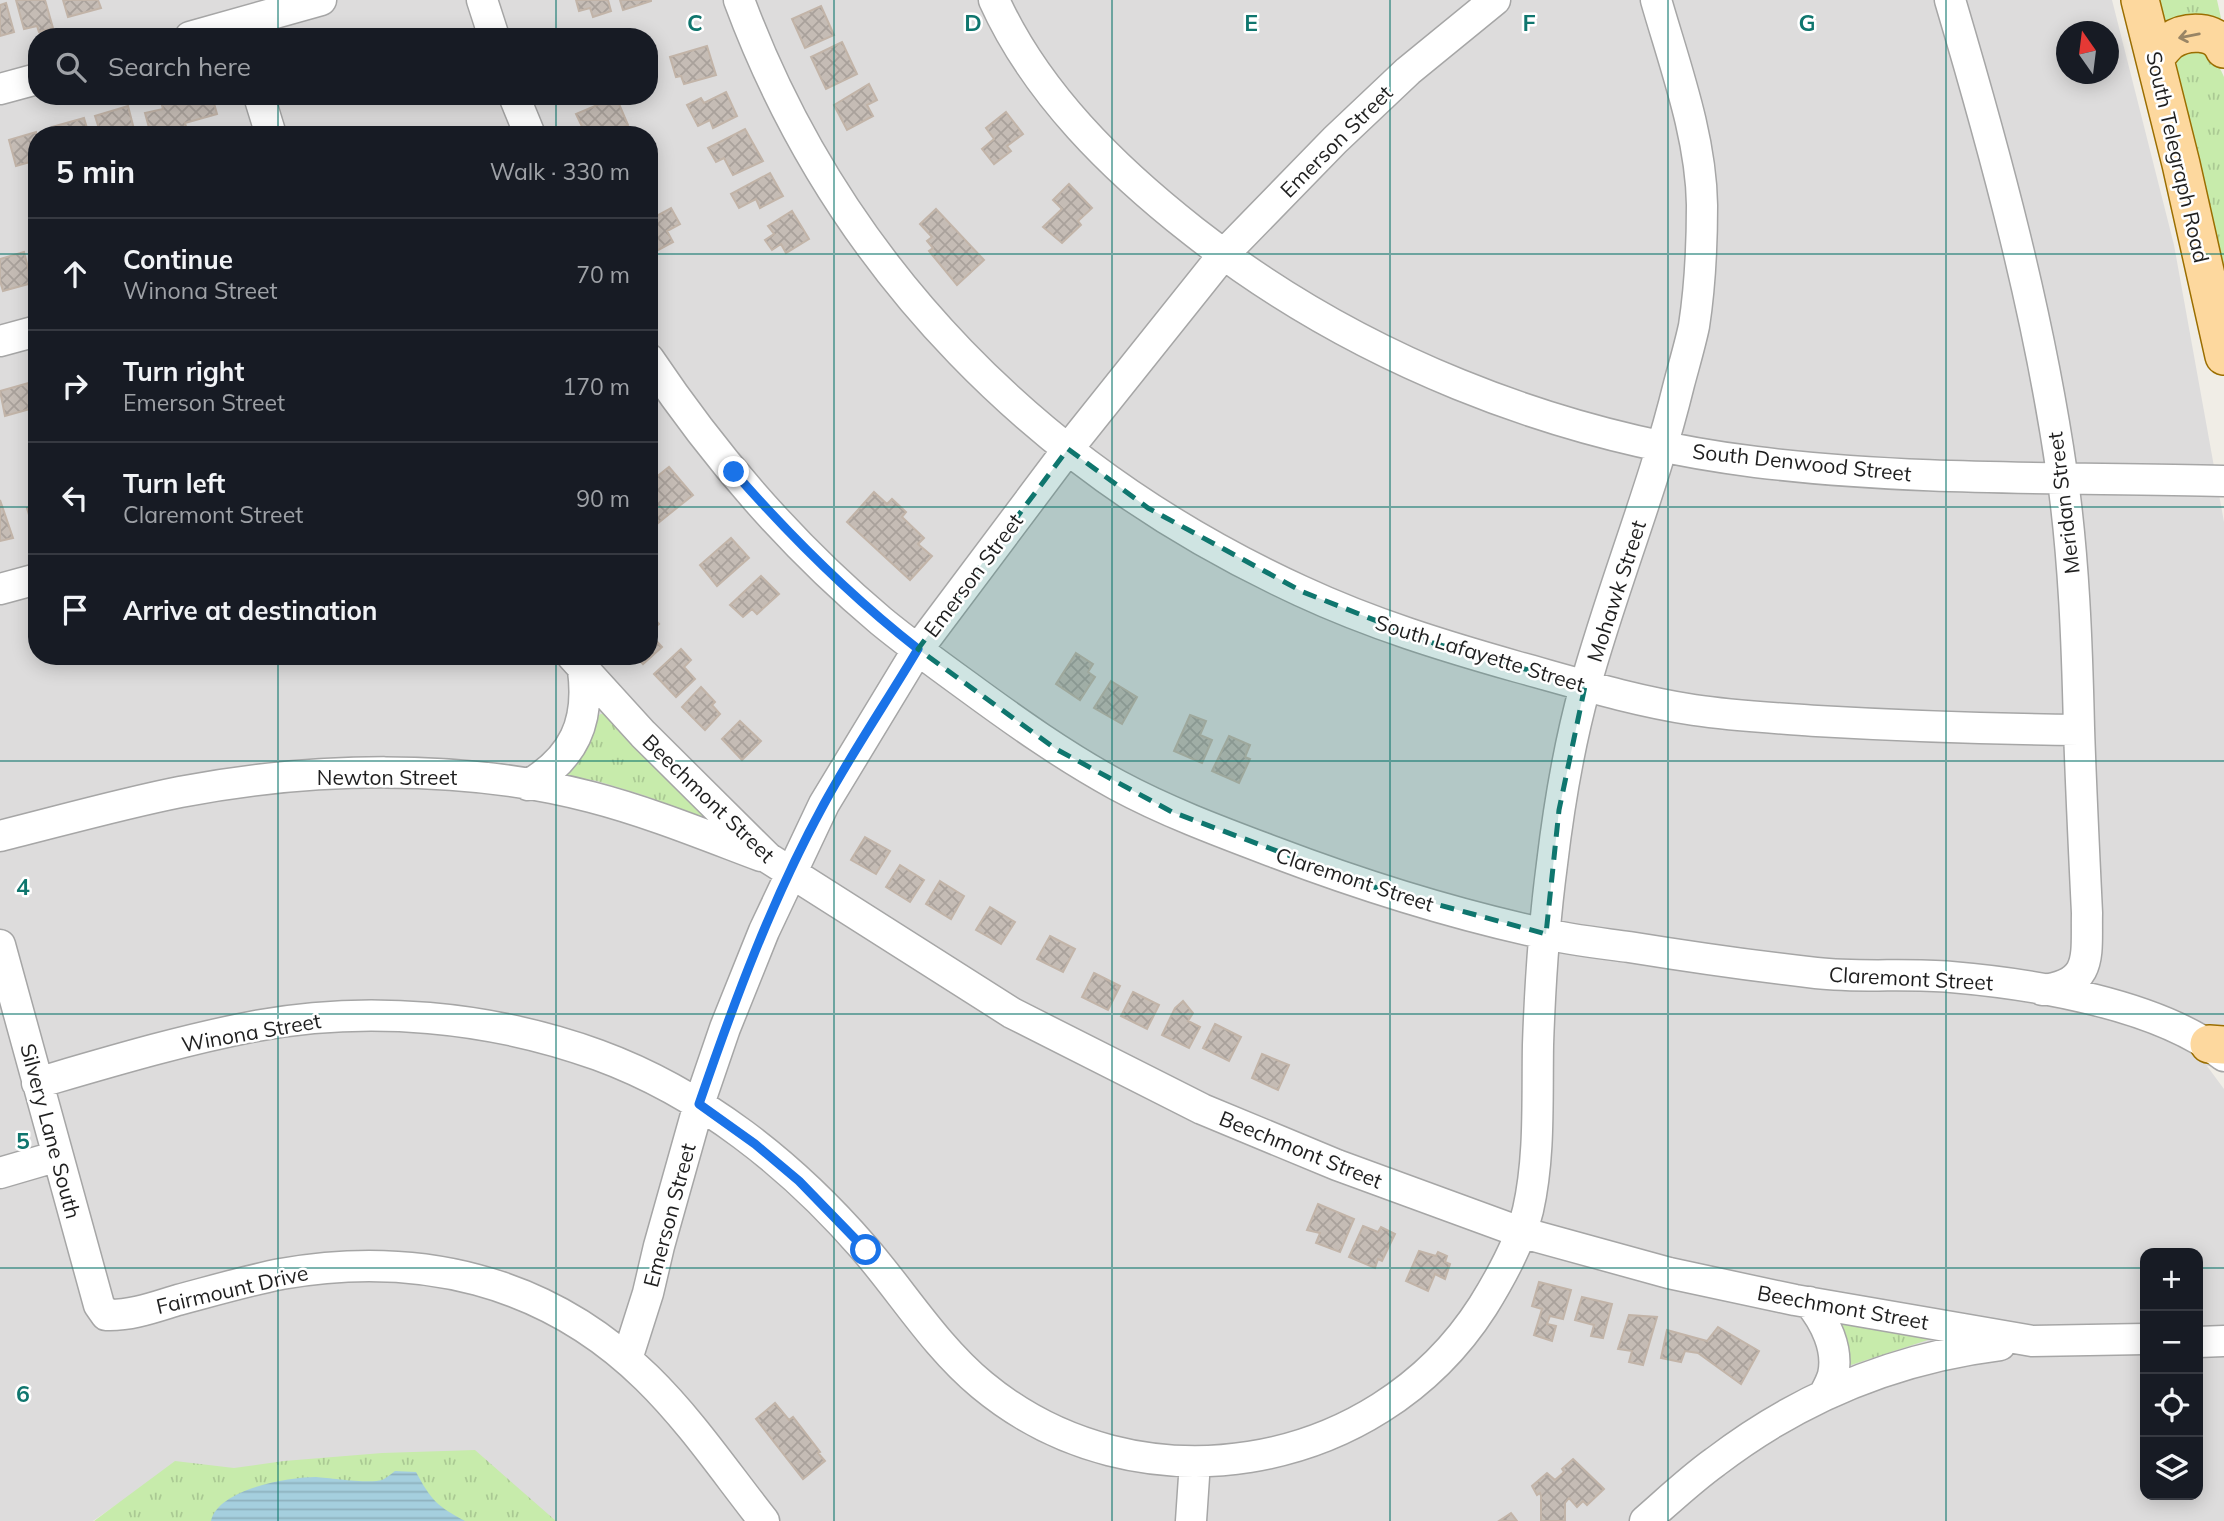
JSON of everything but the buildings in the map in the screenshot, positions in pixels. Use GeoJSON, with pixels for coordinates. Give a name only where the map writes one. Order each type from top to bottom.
{"type":"FeatureCollection","features":[{"type":"Feature","properties":{"kind":"main road","name":"South Telegraph Road"},"geometry":{"type":"LineString","coordinates":[[2140,0],[2224,356]]}},
{"type":"Feature","properties":{"kind":"main road"},"geometry":{"type":"LineString","coordinates":[[2155,57],[2171,40],[2189,34],[2206,33],[2222,43],[2224,49]]}},
{"type":"Feature","properties":{"kind":"street"},"geometry":{"type":"LineString","coordinates":[[214,28],[236,20],[321,0]]}},
{"type":"Feature","properties":{"kind":"street"},"geometry":{"type":"LineString","coordinates":[[482,0],[491,28]]}},
{"type":"Feature","properties":{"kind":"street","name":"South Lafayette Street"},"geometry":{"type":"LineString","coordinates":[[739,0],[789,117],[863,238],[940,331],[1005,396],[1089,467],[1168,521],[1239,561],[1303,592],[1433,643],[1660,704],[1737,715],[1895,726],[2079,730]]}},
{"type":"Feature","properties":{"kind":"street","name":"South Denwood Street"},"geometry":{"type":"LineString","coordinates":[[994,0],[1025,54],[1059,104],[1151,198],[1223,255],[1299,306],[1371,345],[1431,373],[1538,413],[1686,451],[1755,461],[1919,474],[2224,481]]}},
{"type":"Feature","properties":{"kind":"street","name":"Emerson Street"},"geometry":{"type":"LineString","coordinates":[[627,1359],[648,1293],[699,1104],[779,866],[824,804],[918,649],[1068,449],[1223,255],[1335,140],[1408,71],[1495,0]]}},
{"type":"Feature","properties":{"kind":"street","name":"Mohawk Street"},"geometry":{"type":"LineString","coordinates":[[1520,1232],[1528,1210],[1536,1144],[1538,1041],[1550,876],[1559,810],[1585,685],[1663,445],[1693,329],[1700,260],[1702,197],[1688,109],[1656,0]]}},
{"type":"Feature","properties":{"kind":"street","name":"Meridan Street"},"geometry":{"type":"LineString","coordinates":[[1950,0],[2004,194],[2037,336],[2063,477],[2077,645],[2087,913],[2086,956],[2081,972],[2074,979],[2060,988],[2041,990]]}},
{"type":"Feature","properties":{"kind":"street"},"geometry":{"type":"LineString","coordinates":[[0,89],[28,81]]}},
{"type":"Feature","properties":{"kind":"street"},"geometry":{"type":"LineString","coordinates":[[262,105],[268,126]]}},
{"type":"Feature","properties":{"kind":"street"},"geometry":{"type":"LineString","coordinates":[[518,105],[526,126]]}},
{"type":"Feature","properties":{"kind":"street"},"geometry":{"type":"LineString","coordinates":[[0,341],[28,333]]}},
{"type":"Feature","properties":{"kind":"street","name":"Claremont Street"},"geometry":{"type":"LineString","coordinates":[[658,372],[700,431],[771,515],[843,587],[918,649],[1056,749],[1172,813],[1304,864],[1377,888],[1457,913],[1546,934],[1715,961],[1825,974],[1948,977],[2041,990],[2111,1003],[2219,1048]]}},
{"type":"Feature","properties":{"kind":"street"},"geometry":{"type":"LineString","coordinates":[[0,589],[28,581]]}},
{"type":"Feature","properties":{"kind":"street","name":"Beechmont Street"},"geometry":{"type":"LineString","coordinates":[[528,785],[556,765],[576,737],[585,704],[578,665]]}},
{"type":"Feature","properties":{"kind":"street","name":"Beechmont Street"},"geometry":{"type":"LineString","coordinates":[[580,665],[643,734],[779,866],[1012,1013],[1169,1094],[1337,1165],[1520,1232],[1668,1273],[1809,1302],[2032,1342],[2140,1339]]}},
{"type":"Feature","properties":{"kind":"street","name":"Newton Street"},"geometry":{"type":"LineString","coordinates":[[0,836],[181,792],[278,778],[413,773],[473,777],[601,800],[779,866]]}},
{"type":"Feature","properties":{"kind":"street","name":"Silvery Lane South"},"geometry":{"type":"LineString","coordinates":[[0,945],[99,1305],[106,1315]]}},
{"type":"Feature","properties":{"kind":"street","name":"Winona Street"},"geometry":{"type":"LineString","coordinates":[[37,1083],[183,1043],[262,1025],[325,1017],[397,1017],[489,1026],[566,1045],[635,1070],[699,1104],[755,1144],[821,1202],[866,1250],[950,1354],[1001,1400],[1045,1426],[1094,1446],[1169,1461],[1243,1459],[1304,1445],[1353,1423],[1402,1393],[1439,1360],[1474,1320],[1501,1275],[1520,1232]]}},
{"type":"Feature","properties":{"kind":"street"},"geometry":{"type":"LineString","coordinates":[[0,1173],[58,1156]]}},
{"type":"Feature","properties":{"kind":"street","name":"Fairmount Drive"},"geometry":{"type":"LineString","coordinates":[[106,1315],[134,1313],[233,1284],[353,1266],[411,1267],[475,1278],[530,1298],[582,1325],[627,1359],[669,1401],[764,1521]]}},
{"type":"Feature","properties":{"kind":"street"},"geometry":{"type":"LineString","coordinates":[[1809,1302],[1822,1318],[1833,1347],[1833,1373],[1824,1395]]}},
{"type":"Feature","properties":{"kind":"street"},"geometry":{"type":"LineString","coordinates":[[2203,1342],[2224,1341]]}},
{"type":"Feature","properties":{"kind":"street"},"geometry":{"type":"LineString","coordinates":[[1645,1521],[1715,1461],[1766,1426],[1824,1395],[1865,1377],[1923,1358],[2032,1342]]}},
{"type":"Feature","properties":{"kind":"street"},"geometry":{"type":"LineString","coordinates":[[1191,1521],[1195,1462]]}},
{"type":"Feature","properties":{"kind":"highlighted area"},"geometry":{"type":"Polygon","coordinates":[[[1068,449],[1148,508],[1303,592],[1433,643],[1585,686],[1559,810],[1546,934],[1377,888],[1172,812],[1056,749],[918,649],[1068,449]]]}},
{"type":"Feature","properties":{"kind":"shaded area"},"geometry":{"type":"Polygon","coordinates":[[[0,0],[2112,0],[2117,21],[2056,21],[2056,84],[2119,84],[2119,28],[2174,245],[2224,522],[2224,1062],[2207,1066],[2224,1089],[2224,1521],[536,1521],[119,1503],[93,1521],[0,1521],[0,0]]]}},
{"type":"Feature","properties":{"kind":"green space"},"geometry":{"type":"Polygon","coordinates":[[[2158,0],[2217,0],[2221,18],[2219,20],[2193,16],[2166,24],[2158,0]]]}},
{"type":"Feature","properties":{"kind":"green space"},"geometry":{"type":"Polygon","coordinates":[[[2189,48],[2210,58],[2224,77],[2224,272],[2177,70],[2177,58],[2189,48]]]}},
{"type":"Feature","properties":{"kind":"green space"},"geometry":{"type":"Polygon","coordinates":[[[607,714],[707,817],[695,817],[646,796],[597,781],[563,775],[597,716],[607,714]]]}},
{"type":"Feature","properties":{"kind":"green space"},"geometry":{"type":"Polygon","coordinates":[[[1833,1319],[1937,1337],[1845,1367],[1833,1319]]]}},
{"type":"Feature","properties":{"kind":"green space"},"geometry":{"type":"Polygon","coordinates":[[[475,1450],[556,1521],[94,1521],[175,1461],[234,1468],[382,1453],[475,1450]]]}},
{"type":"Feature","properties":{"kind":"water"},"geometry":{"type":"Polygon","coordinates":[[[395,1471],[416,1472],[436,1501],[465,1521],[211,1521],[216,1510],[226,1501],[272,1482],[316,1477],[376,1481],[395,1471]]]}},
{"type":"Feature","properties":{"kind":"route"},"geometry":{"type":"LineString","coordinates":[[734,472],[771,515],[843,587],[918,649],[824,804],[790,874],[725,1028],[699,1104],[755,1144],[799,1181],[866,1250]]}}]}
